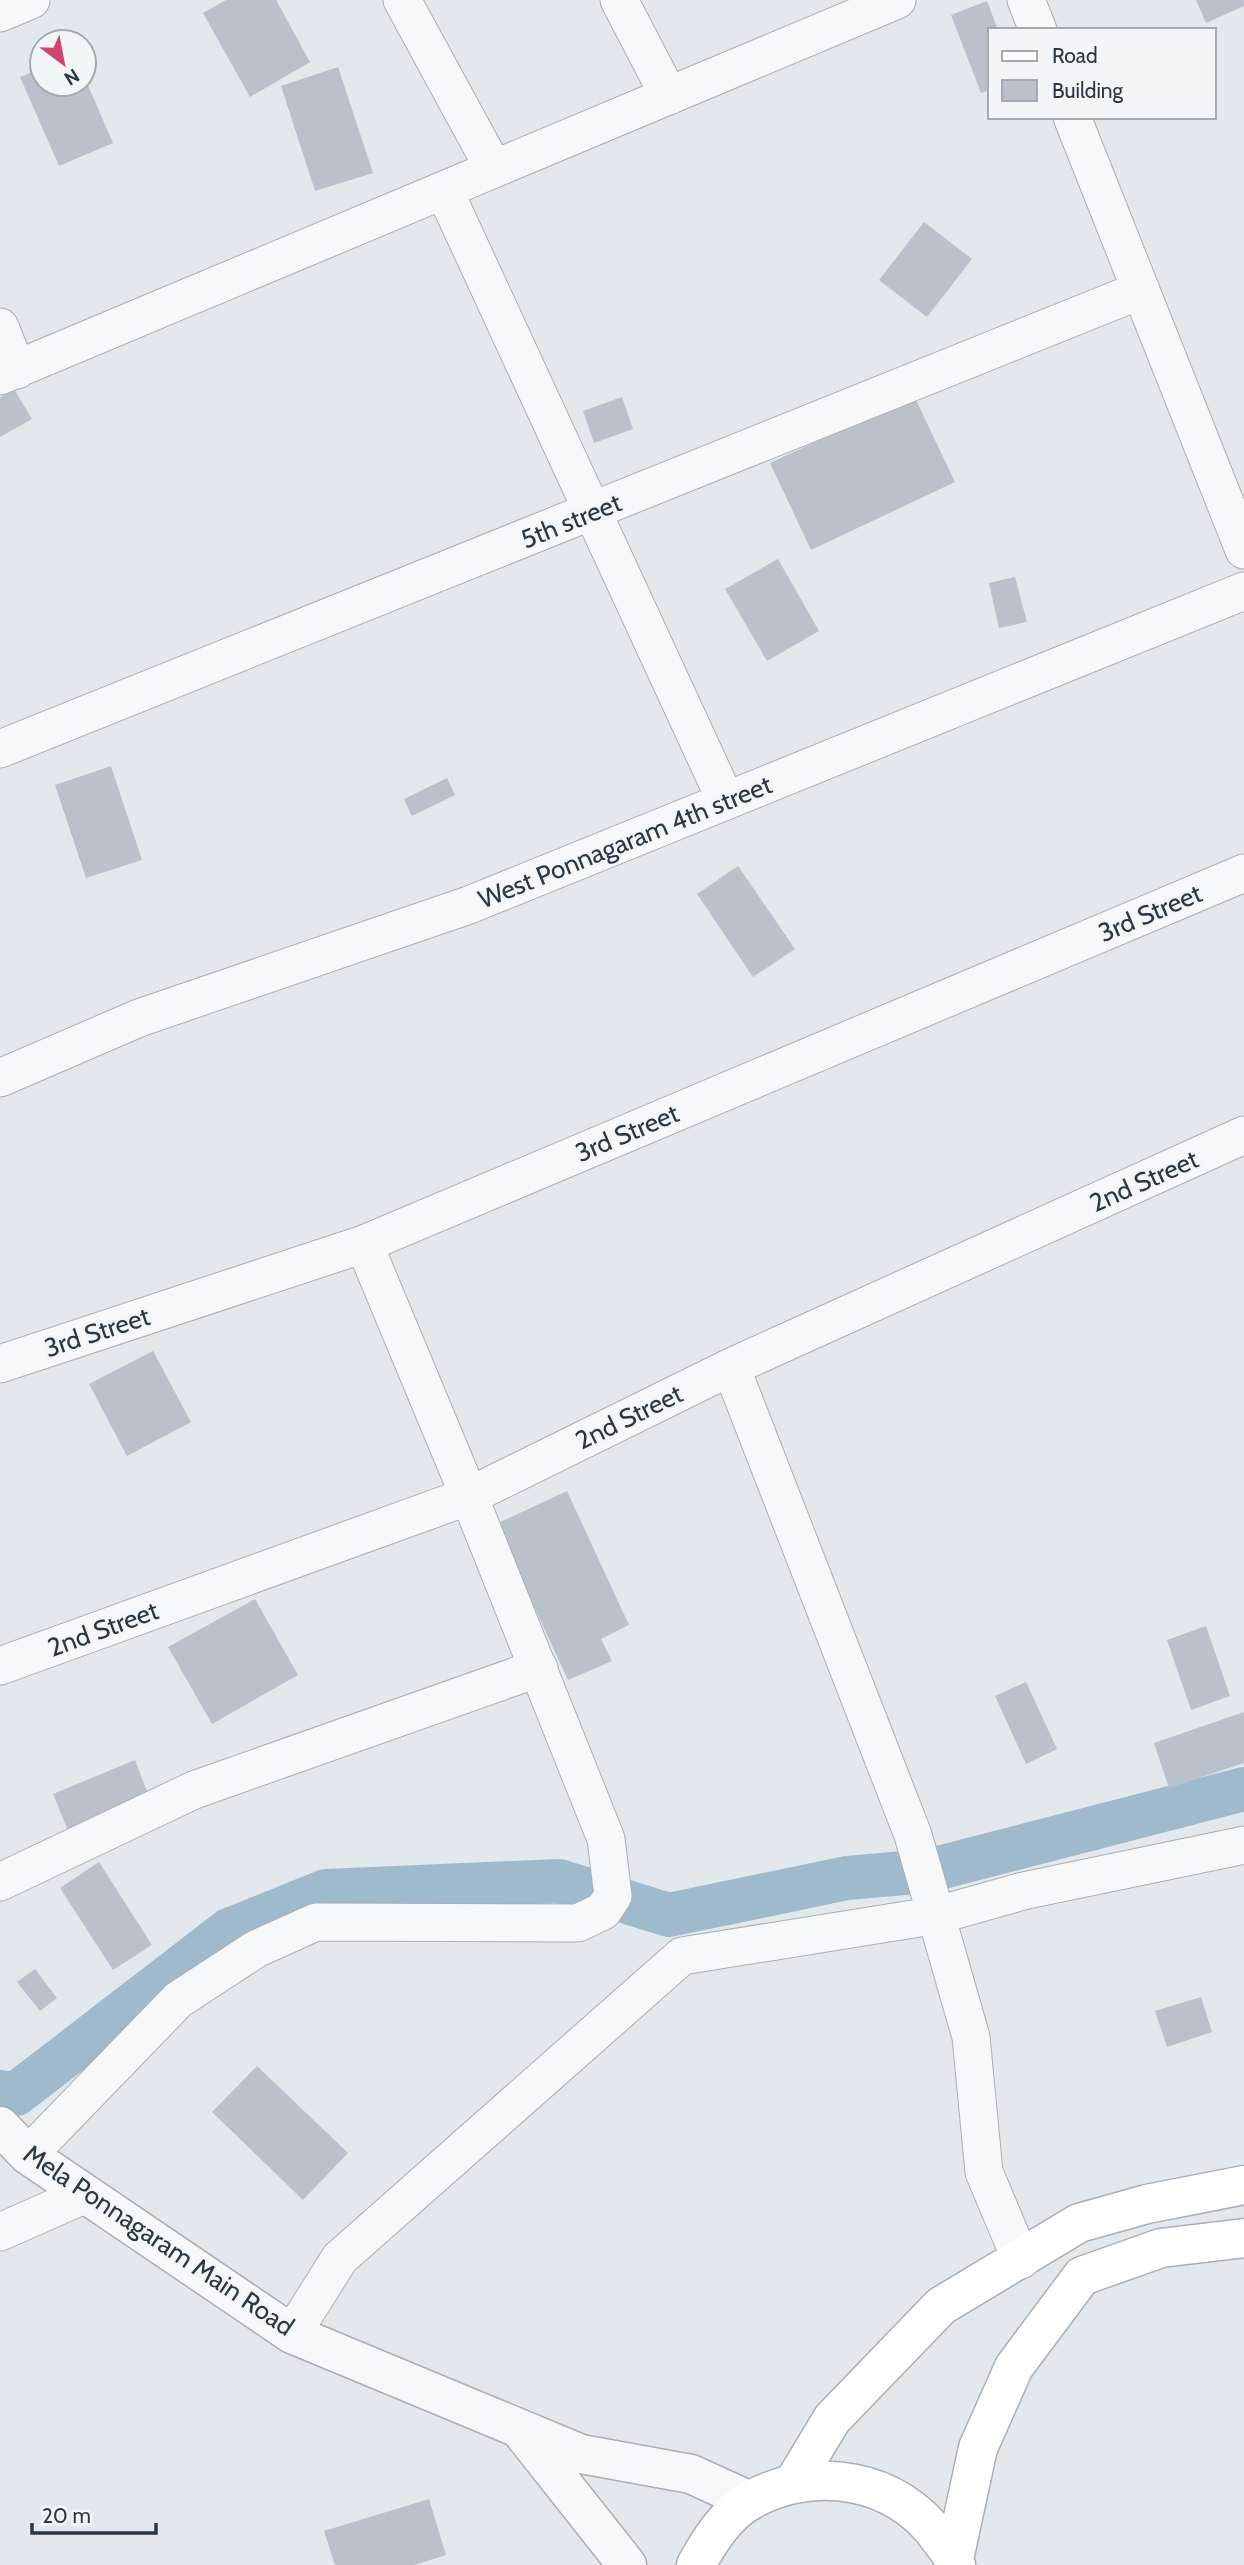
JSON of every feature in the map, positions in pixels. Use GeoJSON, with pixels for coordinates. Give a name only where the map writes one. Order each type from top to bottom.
{"type":"FeatureCollection","features":[{"type":"Feature","properties":{"kind":"main road"},"geometry":{"type":"LineString","coordinates":[[794,2482],[832,2418],[941,2306],[1079,2223],[1147,2204],[1244,2185]]}},
{"type":"Feature","properties":{"kind":"main road"},"geometry":{"type":"LineString","coordinates":[[956,2562],[978,2448],[1014,2367],[1082,2276],[1161,2248],[1244,2238]]}},
{"type":"Feature","properties":{"kind":"main road"},"geometry":{"type":"LineString","coordinates":[[696,2565],[714,2533],[750,2501],[794,2482],[842,2480],[888,2493],[927,2521],[956,2562]]}},
{"type":"Feature","properties":{"kind":"street"},"geometry":{"type":"LineString","coordinates":[[0,13],[31,0]]}},
{"type":"Feature","properties":{"kind":"street"},"geometry":{"type":"LineString","coordinates":[[402,0],[494,169]]}},
{"type":"Feature","properties":{"kind":"street"},"geometry":{"type":"LineString","coordinates":[[619,0],[669,96]]}},
{"type":"Feature","properties":{"kind":"street"},"geometry":{"type":"LineString","coordinates":[[0,327],[9,373],[897,0]]}},
{"type":"Feature","properties":{"kind":"street"},"geometry":{"type":"LineString","coordinates":[[1026,0],[1037,28]]}},
{"type":"Feature","properties":{"kind":"street"},"geometry":{"type":"LineString","coordinates":[[1073,119],[1244,550]]}},
{"type":"Feature","properties":{"kind":"street"},"geometry":{"type":"LineString","coordinates":[[444,190],[726,801]]}},
{"type":"Feature","properties":{"kind":"street","name":"5th street"},"geometry":{"type":"LineString","coordinates":[[0,749],[593,513],[1141,290]]}},
{"type":"Feature","properties":{"kind":"street","name":"West Ponnagaram 4th street"},"geometry":{"type":"LineString","coordinates":[[0,1078],[139,1018],[469,905],[1244,591]]}},
{"type":"Feature","properties":{"kind":"street","name":"3rd Street"},"geometry":{"type":"LineString","coordinates":[[0,1364],[364,1244],[1244,873]]}},
{"type":"Feature","properties":{"kind":"street","name":"2nd Street"},"geometry":{"type":"LineString","coordinates":[[0,1666],[469,1496],[731,1367],[1244,1135]]}},
{"type":"Feature","properties":{"kind":"street"},"geometry":{"type":"LineString","coordinates":[[28,2155],[178,2000],[256,1948],[317,1922],[578,1923],[608,1904],[606,1839],[539,1668],[364,1244]]}},
{"type":"Feature","properties":{"kind":"street"},"geometry":{"type":"LineString","coordinates":[[731,1367],[913,1835],[971,2037],[984,2172],[1021,2260]]}},
{"type":"Feature","properties":{"kind":"street"},"geometry":{"type":"LineString","coordinates":[[0,1882],[194,1790],[539,1668]]}},
{"type":"Feature","properties":{"kind":"street"},"geometry":{"type":"LineString","coordinates":[[292,2334],[340,2258],[682,1956],[934,1905],[1023,1891],[1244,1845]]}},
{"type":"Feature","properties":{"kind":"street","name":"Mela Ponnagaram Main Road"},"geometry":{"type":"LineString","coordinates":[[0,2126],[28,2155],[292,2334],[582,2454],[691,2474],[750,2501]]}},
{"type":"Feature","properties":{"kind":"street"},"geometry":{"type":"LineString","coordinates":[[0,2232],[86,2194]]}},
{"type":"Feature","properties":{"kind":"street"},"geometry":{"type":"LineString","coordinates":[[518,2427],[627,2565]]}},
{"type":"Feature","properties":{"kind":"building"},"geometry":{"type":"Polygon","coordinates":[[[226,0],[276,0],[310,62],[250,97],[203,13],[226,0]]]}},
{"type":"Feature","properties":{"kind":"building"},"geometry":{"type":"Polygon","coordinates":[[[1196,0],[1244,0],[1244,6],[1206,23],[1196,0]]]}},
{"type":"Feature","properties":{"kind":"building"},"geometry":{"type":"Polygon","coordinates":[[[987,1],[997,28],[988,28],[988,91],[981,93],[951,15],[987,1]]]}},
{"type":"Feature","properties":{"kind":"building"},"geometry":{"type":"Polygon","coordinates":[[[338,67],[373,173],[315,191],[281,86],[338,67]]]}},
{"type":"Feature","properties":{"kind":"building"},"geometry":{"type":"Polygon","coordinates":[[[28,74],[28,95],[20,77],[28,74]]]}},
{"type":"Feature","properties":{"kind":"building"},"geometry":{"type":"Polygon","coordinates":[[[29,98],[94,98],[113,143],[59,166],[29,98]]]}},
{"type":"Feature","properties":{"kind":"building"},"geometry":{"type":"Polygon","coordinates":[[[924,222],[972,259],[927,317],[879,280],[924,222]]]}},
{"type":"Feature","properties":{"kind":"building"},"geometry":{"type":"Polygon","coordinates":[[[14,389],[32,419],[0,437],[0,398],[14,389]]]}},
{"type":"Feature","properties":{"kind":"building"},"geometry":{"type":"Polygon","coordinates":[[[914,396],[955,482],[811,550],[770,463],[914,396]]]}},
{"type":"Feature","properties":{"kind":"building"},"geometry":{"type":"Polygon","coordinates":[[[622,397],[633,429],[594,443],[583,411],[622,397]]]}},
{"type":"Feature","properties":{"kind":"building"},"geometry":{"type":"Polygon","coordinates":[[[778,559],[819,631],[767,661],[725,589],[778,559]]]}},
{"type":"Feature","properties":{"kind":"building"},"geometry":{"type":"Polygon","coordinates":[[[1015,577],[1027,622],[999,628],[989,583],[1015,577]]]}},
{"type":"Feature","properties":{"kind":"building"},"geometry":{"type":"Polygon","coordinates":[[[111,766],[142,860],[86,878],[55,785],[111,766]]]}},
{"type":"Feature","properties":{"kind":"building"},"geometry":{"type":"Polygon","coordinates":[[[447,778],[455,795],[412,816],[404,799],[447,778]]]}},
{"type":"Feature","properties":{"kind":"building"},"geometry":{"type":"Polygon","coordinates":[[[738,866],[795,949],[753,977],[697,894],[738,866]]]}},
{"type":"Feature","properties":{"kind":"building"},"geometry":{"type":"Polygon","coordinates":[[[153,1351],[191,1422],[127,1456],[89,1384],[153,1351]]]}},
{"type":"Feature","properties":{"kind":"building"},"geometry":{"type":"Polygon","coordinates":[[[567,1491],[629,1625],[601,1639],[612,1661],[568,1680],[496,1524],[567,1491]]]}},
{"type":"Feature","properties":{"kind":"building"},"geometry":{"type":"Polygon","coordinates":[[[255,1599],[298,1675],[212,1724],[168,1647],[255,1599]]]}},
{"type":"Feature","properties":{"kind":"building"},"geometry":{"type":"Polygon","coordinates":[[[1206,1626],[1230,1696],[1191,1710],[1167,1640],[1206,1626]]]}},
{"type":"Feature","properties":{"kind":"building"},"geometry":{"type":"Polygon","coordinates":[[[1026,1682],[1057,1749],[1026,1764],[995,1696],[1026,1682]]]}},
{"type":"Feature","properties":{"kind":"building"},"geometry":{"type":"Polygon","coordinates":[[[1244,1712],[1244,1763],[1169,1788],[1154,1743],[1244,1712]]]}},
{"type":"Feature","properties":{"kind":"building"},"geometry":{"type":"Polygon","coordinates":[[[135,1760],[152,1805],[71,1838],[53,1794],[135,1760]]]}},
{"type":"Feature","properties":{"kind":"building"},"geometry":{"type":"Polygon","coordinates":[[[99,1862],[152,1945],[113,1970],[60,1888],[99,1862]]]}},
{"type":"Feature","properties":{"kind":"building"},"geometry":{"type":"Polygon","coordinates":[[[35,1969],[57,1998],[40,2011],[17,1982],[35,1969]]]}},
{"type":"Feature","properties":{"kind":"building"},"geometry":{"type":"Polygon","coordinates":[[[1201,1997],[1212,2032],[1167,2047],[1155,2011],[1201,1997]]]}},
{"type":"Feature","properties":{"kind":"building"},"geometry":{"type":"Polygon","coordinates":[[[257,2066],[348,2153],[303,2200],[212,2112],[257,2066]]]}},
{"type":"Feature","properties":{"kind":"building"},"geometry":{"type":"Polygon","coordinates":[[[429,2499],[446,2555],[414,2565],[335,2565],[324,2531],[429,2499]]]}},
{"type":"Feature","properties":{"kind":"waterway"},"geometry":{"type":"LineString","coordinates":[[0,2092],[16,2094],[229,1930],[326,1891],[559,1881],[669,1915],[847,1878],[927,1871],[1244,1789]]}}]}
